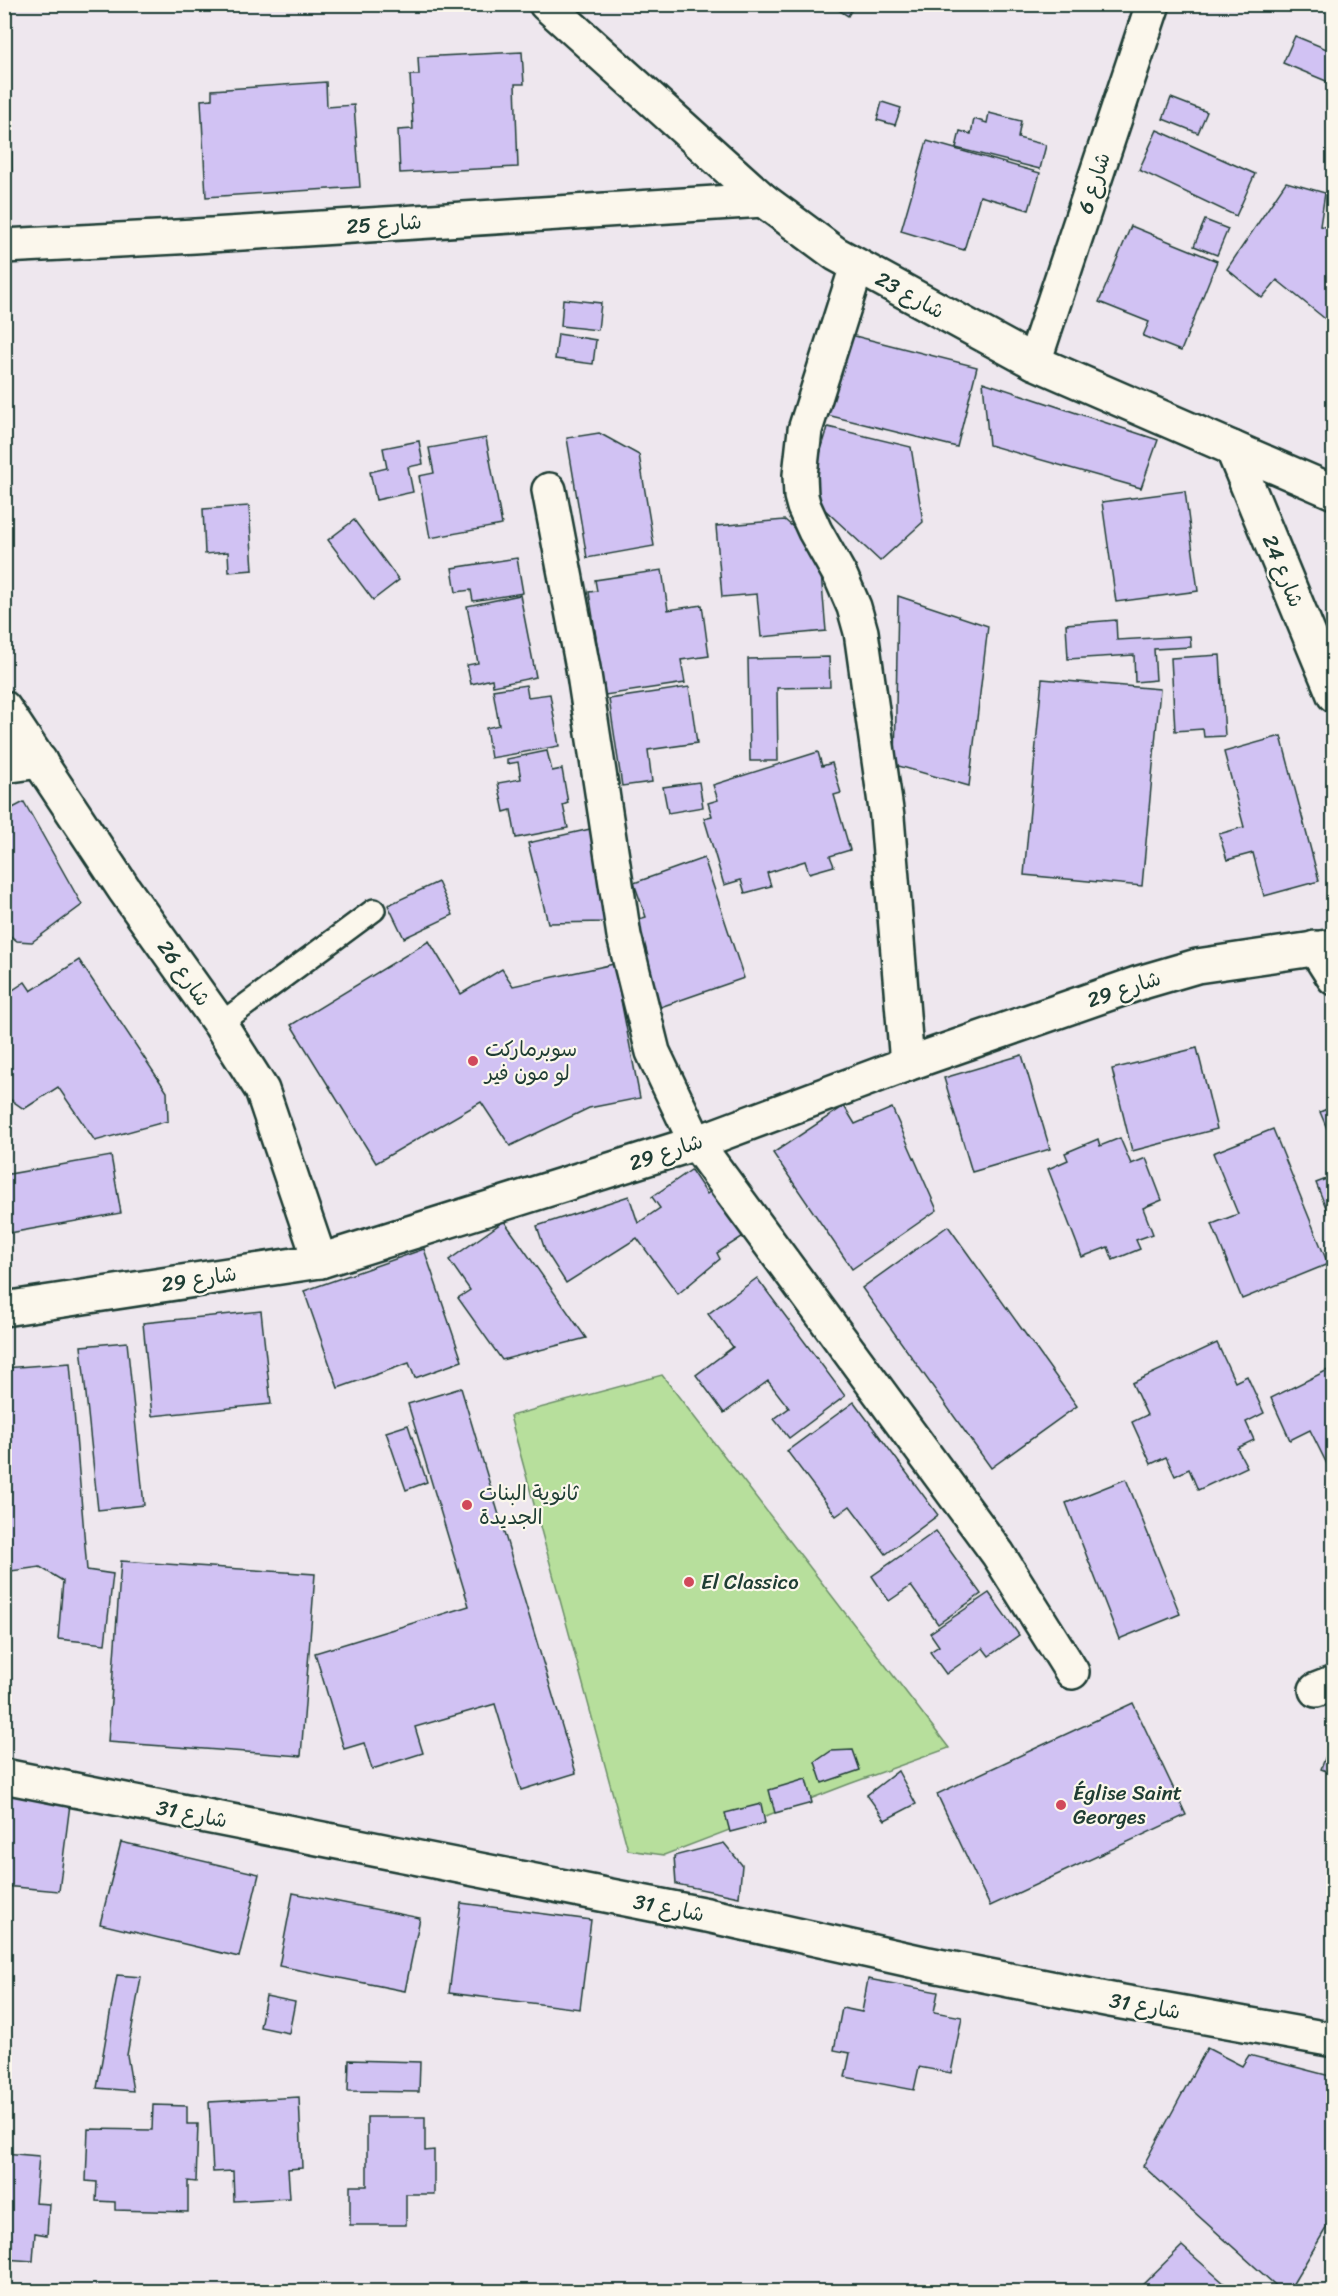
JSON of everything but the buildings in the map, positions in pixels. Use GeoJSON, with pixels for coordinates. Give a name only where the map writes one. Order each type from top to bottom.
{"type":"FeatureCollection","features":[{"type":"Feature","properties":{"kind":"street","name":"شارع 23"},"geometry":{"type":"LineString","coordinates":[[546,4],[763,200],[804,232],[857,266],[1034,362],[1334,492]]}},
{"type":"Feature","properties":{"kind":"street","name":"شارع 6"},"geometry":{"type":"LineString","coordinates":[[1034,362],[1153,4]]}},
{"type":"Feature","properties":{"kind":"street","name":"شارع 25"},"geometry":{"type":"LineString","coordinates":[[4,246],[763,200]]}},
{"type":"Feature","properties":{"kind":"street"},"geometry":{"type":"LineString","coordinates":[[857,266],[805,430],[800,475],[801,496],[815,531],[841,577],[854,607],[861,633],[887,817],[907,1064]]}},
{"type":"Feature","properties":{"kind":"street","name":"شارع 24"},"geometry":{"type":"LineString","coordinates":[[1232,448],[1334,695]]}},
{"type":"Feature","properties":{"kind":"street"},"geometry":{"type":"LineString","coordinates":[[549,490],[584,668],[624,936],[653,1052],[696,1143],[998,1554],[1072,1672]]}},
{"type":"Feature","properties":{"kind":"street","name":"شارع 26"},"geometry":{"type":"LineString","coordinates":[[4,708],[124,889],[220,1024],[262,1090],[320,1261]]}},
{"type":"Feature","properties":{"kind":"street"},"geometry":{"type":"LineString","coordinates":[[4,766],[40,761]]}},
{"type":"Feature","properties":{"kind":"street","name":"شارع 29"},"geometry":{"type":"LineString","coordinates":[[4,1309],[320,1261],[696,1143],[907,1064],[1128,987],[1197,966],[1324,947],[1334,978]]}},
{"type":"Feature","properties":{"kind":"street","name":"شارع 31"},"geometry":{"type":"LineString","coordinates":[[4,1776],[707,1915],[928,1964],[1334,2040]]}},
{"type":"Feature","properties":{"kind":"lane"},"geometry":{"type":"LineString","coordinates":[[220,1024],[374,910]]}},
{"type":"Feature","properties":{"kind":"green space","name":"El Classico"},"geometry":{"type":"Polygon","coordinates":[[[662,1375],[949,1748],[664,1855],[628,1850],[510,1416],[662,1375]]]}},
{"type":"Feature","properties":{"kind":"place","name":"سوبرماركت لو مون فير"},"geometry":{"type":"Point","coordinates":[473,1061]}},
{"type":"Feature","properties":{"kind":"place","name":"ثانوية البنات الجديدة"},"geometry":{"type":"Point","coordinates":[467,1505]}},
{"type":"Feature","properties":{"kind":"place","name":"El Classico"},"geometry":{"type":"Point","coordinates":[689,1582]}},
{"type":"Feature","properties":{"kind":"place","name":"Église Saint Georges"},"geometry":{"type":"Point","coordinates":[1061,1805]}}]}
